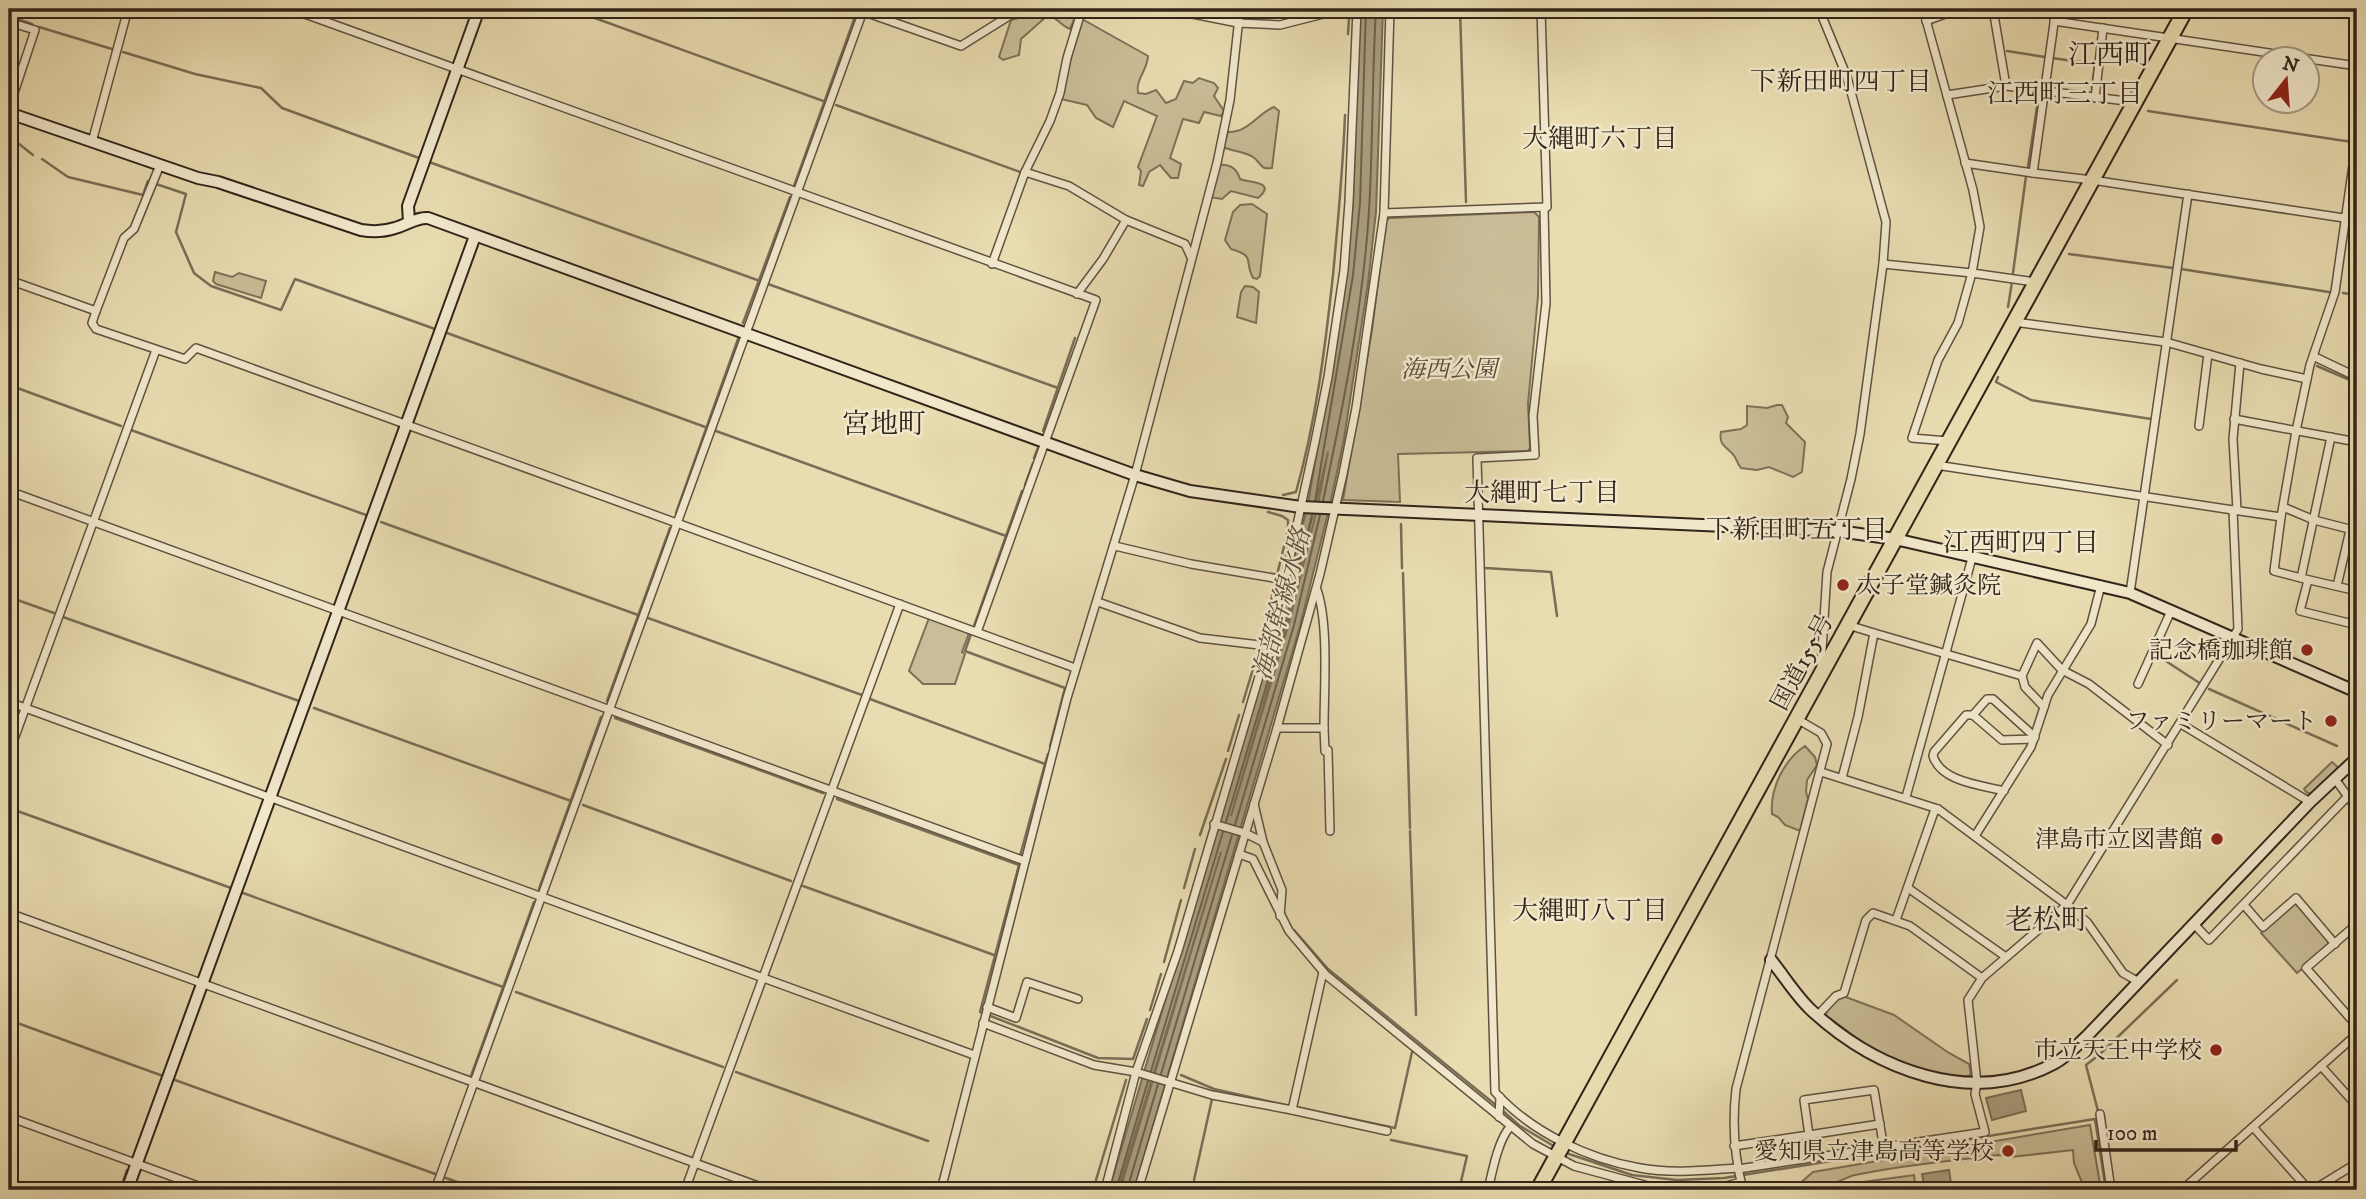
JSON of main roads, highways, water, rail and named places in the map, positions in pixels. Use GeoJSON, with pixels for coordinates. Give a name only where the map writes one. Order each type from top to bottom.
{"type":"FeatureCollection","features":[{"type":"Feature","properties":{"kind":"highway","name":"国道155号"},"geometry":{"type":"LineString","coordinates":[[1538,1190],[2186,9]]}},
{"type":"Feature","properties":{"kind":"water"},"geometry":{"type":"Polygon","coordinates":[[[1359,9],[1383,9],[1376,212],[1344,439],[1330,505],[1300,626],[1134,1190],[1120,1190],[1221,852],[1118,1190],[1109,1190],[1278,621],[1308,504],[1346,275],[1353,203],[1359,9]],[[1328,452],[1287,623],[1231,816],[1289,623],[1328,452]]]}},
{"type":"Feature","properties":{"kind":"water"},"geometry":{"type":"Polygon","coordinates":[[[2021,1090],[2026,1111],[1992,1120],[1986,1098],[2021,1090]]]}},
{"type":"Feature","properties":{"kind":"water"},"geometry":{"type":"Polygon","coordinates":[[[1949,1170],[1952,1190],[1925,1190],[1922,1174],[1949,1170]]]}},
{"type":"Feature","properties":{"kind":"waterway"},"geometry":{"type":"LineString","coordinates":[[570,9],[826,102]]}},
{"type":"Feature","properties":{"kind":"waterway"},"geometry":{"type":"LineString","coordinates":[[794,186],[856,14],[840,9]]}},
{"type":"Feature","properties":{"kind":"waterway"},"geometry":{"type":"LineString","coordinates":[[1460,9],[1466,202]]}},
{"type":"Feature","properties":{"kind":"waterway"},"geometry":{"type":"LineString","coordinates":[[9,16],[32,24]]}},
{"type":"Feature","properties":{"kind":"waterway"},"geometry":{"type":"LineString","coordinates":[[1348,34],[1349,18]]}},
{"type":"Feature","properties":{"kind":"waterway"},"geometry":{"type":"LineString","coordinates":[[39,27],[112,49]]}},
{"type":"Feature","properties":{"kind":"waterway"},"geometry":{"type":"LineString","coordinates":[[2007,51],[2045,57]]}},
{"type":"Feature","properties":{"kind":"waterway"},"geometry":{"type":"LineString","coordinates":[[123,52],[195,74],[261,88],[282,108],[419,158]]}},
{"type":"Feature","properties":{"kind":"waterway"},"geometry":{"type":"LineString","coordinates":[[2052,58],[2095,64],[2092,88]]}},
{"type":"Feature","properties":{"kind":"waterway"},"geometry":{"type":"LineString","coordinates":[[2028,167],[2038,100]]}},
{"type":"Feature","properties":{"kind":"waterway"},"geometry":{"type":"LineString","coordinates":[[836,105],[1020,172]]}},
{"type":"Feature","properties":{"kind":"waterway"},"geometry":{"type":"LineString","coordinates":[[2148,111],[2352,142]]}},
{"type":"Feature","properties":{"kind":"waterway"},"geometry":{"type":"LineString","coordinates":[[1283,495],[1296,492],[1319,385],[1333,275],[1345,115]]}},
{"type":"Feature","properties":{"kind":"waterway"},"geometry":{"type":"LineString","coordinates":[[9,136],[33,155]]}},
{"type":"Feature","properties":{"kind":"waterway"},"geometry":{"type":"LineString","coordinates":[[42,159],[68,177],[143,195],[148,181]]}},
{"type":"Feature","properties":{"kind":"waterway"},"geometry":{"type":"LineString","coordinates":[[429,162],[760,281]]}},
{"type":"Feature","properties":{"kind":"waterway"},"geometry":{"type":"LineString","coordinates":[[2013,273],[2026,176]]}},
{"type":"Feature","properties":{"kind":"waterway"},"geometry":{"type":"LineString","coordinates":[[156,184],[186,194],[176,232],[194,273],[211,286],[281,310],[295,279],[435,329]]}},
{"type":"Feature","properties":{"kind":"waterway"},"geometry":{"type":"LineString","coordinates":[[743,323],[790,197]]}},
{"type":"Feature","properties":{"kind":"waterway"},"geometry":{"type":"LineString","coordinates":[[2069,254],[2173,268]]}},
{"type":"Feature","properties":{"kind":"waterway"},"geometry":{"type":"LineString","coordinates":[[2181,269],[2329,292]]}},
{"type":"Feature","properties":{"kind":"waterway"},"geometry":{"type":"LineString","coordinates":[[2008,307],[2012,282]]}},
{"type":"Feature","properties":{"kind":"waterway"},"geometry":{"type":"LineString","coordinates":[[768,284],[1058,388]]}},
{"type":"Feature","properties":{"kind":"waterway"},"geometry":{"type":"LineString","coordinates":[[2343,293],[2357,295]]}},
{"type":"Feature","properties":{"kind":"waterway"},"geometry":{"type":"LineString","coordinates":[[447,333],[708,428]]}},
{"type":"Feature","properties":{"kind":"waterway"},"geometry":{"type":"LineString","coordinates":[[1043,431],[1075,338]]}},
{"type":"Feature","properties":{"kind":"waterway"},"geometry":{"type":"LineString","coordinates":[[676,513],[738,339]]}},
{"type":"Feature","properties":{"kind":"waterway"},"geometry":{"type":"LineString","coordinates":[[2317,366],[2357,383]]}},
{"type":"Feature","properties":{"kind":"waterway"},"geometry":{"type":"LineString","coordinates":[[1998,377],[1996,382],[2031,400],[2151,419]]}},
{"type":"Feature","properties":{"kind":"waterway"},"geometry":{"type":"LineString","coordinates":[[9,385],[121,426]]}},
{"type":"Feature","properties":{"kind":"waterway"},"geometry":{"type":"LineString","coordinates":[[131,430],[366,515]]}},
{"type":"Feature","properties":{"kind":"waterway"},"geometry":{"type":"LineString","coordinates":[[716,431],[1006,536]]}},
{"type":"Feature","properties":{"kind":"waterway"},"geometry":{"type":"LineString","coordinates":[[1034,458],[1038,448]]}},
{"type":"Feature","properties":{"kind":"waterway"},"geometry":{"type":"LineString","coordinates":[[1025,485],[1033,463]]}},
{"type":"Feature","properties":{"kind":"waterway"},"geometry":{"type":"LineString","coordinates":[[974,626],[1022,491]]}},
{"type":"Feature","properties":{"kind":"waterway","name":"海部幹線水路"},"geometry":{"type":"LineString","coordinates":[[1268,512],[1288,520],[1277,575]]}},
{"type":"Feature","properties":{"kind":"waterway"},"geometry":{"type":"LineString","coordinates":[[381,522],[638,615]]}},
{"type":"Feature","properties":{"kind":"waterway"},"geometry":{"type":"LineString","coordinates":[[1401,524],[1402,568]]}},
{"type":"Feature","properties":{"kind":"waterway"},"geometry":{"type":"LineString","coordinates":[[607,701],[670,528]]}},
{"type":"Feature","properties":{"kind":"waterway"},"geometry":{"type":"LineString","coordinates":[[1485,568],[1551,572],[1557,616]]}},
{"type":"Feature","properties":{"kind":"waterway"},"geometry":{"type":"LineString","coordinates":[[1403,573],[1410,828]]}},
{"type":"Feature","properties":{"kind":"waterway","name":"海部幹線水路"},"geometry":{"type":"LineString","coordinates":[[1261,641],[1276,581]]}},
{"type":"Feature","properties":{"kind":"waterway"},"geometry":{"type":"LineString","coordinates":[[9,597],[54,613]]}},
{"type":"Feature","properties":{"kind":"waterway"},"geometry":{"type":"LineString","coordinates":[[63,617],[299,701]]}},
{"type":"Feature","properties":{"kind":"waterway"},"geometry":{"type":"LineString","coordinates":[[648,618],[862,695]]}},
{"type":"Feature","properties":{"kind":"waterway"},"geometry":{"type":"LineString","coordinates":[[971,634],[965,651],[1065,688],[1050,746]]}},
{"type":"Feature","properties":{"kind":"waterway","name":"海部幹線水路"},"geometry":{"type":"LineString","coordinates":[[1243,702],[1259,649]]}},
{"type":"Feature","properties":{"kind":"waterway"},"geometry":{"type":"LineString","coordinates":[[2155,654],[2201,684]]}},
{"type":"Feature","properties":{"kind":"waterway"},"geometry":{"type":"LineString","coordinates":[[2209,689],[2337,746]]}},
{"type":"Feature","properties":{"kind":"waterway"},"geometry":{"type":"LineString","coordinates":[[870,699],[1045,764],[1020,856]]}},
{"type":"Feature","properties":{"kind":"waterway"},"geometry":{"type":"LineString","coordinates":[[314,708],[571,801]]}},
{"type":"Feature","properties":{"kind":"waterway"},"geometry":{"type":"LineString","coordinates":[[1228,751],[1239,715]]}},
{"type":"Feature","properties":{"kind":"waterway"},"geometry":{"type":"LineString","coordinates":[[539,889],[601,717]]}},
{"type":"Feature","properties":{"kind":"waterway"},"geometry":{"type":"LineString","coordinates":[[615,718],[823,793]]}},
{"type":"Feature","properties":{"kind":"waterway"},"geometry":{"type":"LineString","coordinates":[[1045,764],[1048,754]]}},
{"type":"Feature","properties":{"kind":"waterway"},"geometry":{"type":"LineString","coordinates":[[1200,835],[1226,759]]}},
{"type":"Feature","properties":{"kind":"waterway"},"geometry":{"type":"LineString","coordinates":[[837,799],[1019,865],[980,1012],[982,1013]]}},
{"type":"Feature","properties":{"kind":"waterway"},"geometry":{"type":"LineString","coordinates":[[583,805],[791,881]]}},
{"type":"Feature","properties":{"kind":"waterway"},"geometry":{"type":"LineString","coordinates":[[9,808],[231,888]]}},
{"type":"Feature","properties":{"kind":"waterway"},"geometry":{"type":"LineString","coordinates":[[1410,831],[1416,1015]]}},
{"type":"Feature","properties":{"kind":"waterway"},"geometry":{"type":"LineString","coordinates":[[1184,888],[1195,849]]}},
{"type":"Feature","properties":{"kind":"waterway"},"geometry":{"type":"LineString","coordinates":[[803,886],[994,955]]}},
{"type":"Feature","properties":{"kind":"waterway"},"geometry":{"type":"LineString","coordinates":[[243,893],[503,987]]}},
{"type":"Feature","properties":{"kind":"waterway"},"geometry":{"type":"LineString","coordinates":[[1164,962],[1181,900]]}},
{"type":"Feature","properties":{"kind":"waterway"},"geometry":{"type":"LineString","coordinates":[[471,1076],[534,902]]}},
{"type":"Feature","properties":{"kind":"waterway"},"geometry":{"type":"LineString","coordinates":[[1294,930],[1328,969],[1497,1106]]}},
{"type":"Feature","properties":{"kind":"waterway"},"geometry":{"type":"LineString","coordinates":[[1150,1010],[1161,974]]}},
{"type":"Feature","properties":{"kind":"waterway"},"geometry":{"type":"LineString","coordinates":[[2101,1053],[2177,980]]}},
{"type":"Feature","properties":{"kind":"waterway"},"geometry":{"type":"LineString","coordinates":[[516,992],[723,1067]]}},
{"type":"Feature","properties":{"kind":"waterway"},"geometry":{"type":"LineString","coordinates":[[988,1015],[1098,1058],[1133,1059],[1147,1019]]}},
{"type":"Feature","properties":{"kind":"waterway"},"geometry":{"type":"LineString","coordinates":[[9,1020],[163,1076]]}},
{"type":"Feature","properties":{"kind":"waterway"},"geometry":{"type":"LineString","coordinates":[[1296,1107],[1395,1128],[1412,1052]]}},
{"type":"Feature","properties":{"kind":"waterway"},"geometry":{"type":"LineString","coordinates":[[2095,1058],[2086,1065],[2098,1111]]}},
{"type":"Feature","properties":{"kind":"waterway"},"geometry":{"type":"LineString","coordinates":[[736,1072],[928,1141]]}},
{"type":"Feature","properties":{"kind":"waterway"},"geometry":{"type":"LineString","coordinates":[[1181,1075],[1214,1089],[1285,1105]]}},
{"type":"Feature","properties":{"kind":"waterway"},"geometry":{"type":"LineString","coordinates":[[175,1080],[438,1175]]}},
{"type":"Feature","properties":{"kind":"waterway"},"geometry":{"type":"LineString","coordinates":[[1093,1190],[1126,1080]]}},
{"type":"Feature","properties":{"kind":"waterway"},"geometry":{"type":"LineString","coordinates":[[1194,1180],[1212,1099]]}},
{"type":"Feature","properties":{"kind":"waterway"},"geometry":{"type":"LineString","coordinates":[[1502,1110],[1520,1126],[1557,1148]]}},
{"type":"Feature","properties":{"kind":"waterway"},"geometry":{"type":"LineString","coordinates":[[1566,1153],[1632,1175],[1677,1180],[1724,1178],[2095,1119],[2106,1190]]}},
{"type":"Feature","properties":{"kind":"waterway"},"geometry":{"type":"LineString","coordinates":[[1391,1140],[1467,1156],[1459,1190]]}},
{"type":"Feature","properties":{"kind":"waterway"},"geometry":{"type":"LineString","coordinates":[[120,1190],[127,1170]]}},
{"type":"Feature","properties":{"kind":"waterway"},"geometry":{"type":"LineString","coordinates":[[443,1177],[480,1190]]}},
{"type":"Feature","properties":{"kind":"place","name":"太子堂鍼灸院"},"geometry":{"type":"Point","coordinates":[1843,585]}},
{"type":"Feature","properties":{"kind":"place","name":"記念橋珈琲館"},"geometry":{"type":"Point","coordinates":[2307,650]}},
{"type":"Feature","properties":{"kind":"place","name":"ファミリーマート"},"geometry":{"type":"Point","coordinates":[2331,721]}},
{"type":"Feature","properties":{"kind":"place","name":"津島市立図書館"},"geometry":{"type":"Point","coordinates":[2217,839]}},
{"type":"Feature","properties":{"kind":"place","name":"市立天王中学校"},"geometry":{"type":"Point","coordinates":[2216,1050]}},
{"type":"Feature","properties":{"kind":"place","name":"愛知県立津島高等学校"},"geometry":{"type":"Point","coordinates":[2008,1151]}},
{"type":"Feature","properties":{"kind":"district","name":"江西町"},"geometry":{"type":"Point","coordinates":[2110,54]}},
{"type":"Feature","properties":{"kind":"district","name":"下新田町四丁目"},"geometry":{"type":"Point","coordinates":[1841,81]}},
{"type":"Feature","properties":{"kind":"district","name":"江西町三丁目"},"geometry":{"type":"Point","coordinates":[2065,93]}},
{"type":"Feature","properties":{"kind":"district","name":"大縄町六丁目"},"geometry":{"type":"Point","coordinates":[1600,138]}},
{"type":"Feature","properties":{"kind":"district","name":"宮地町"},"geometry":{"type":"Point","coordinates":[884,423]}},
{"type":"Feature","properties":{"kind":"district","name":"大縄町七丁目"},"geometry":{"type":"Point","coordinates":[1542,492]}},
{"type":"Feature","properties":{"kind":"district","name":"下新田町五丁目"},"geometry":{"type":"Point","coordinates":[1797,529]}},
{"type":"Feature","properties":{"kind":"district","name":"江西町四丁目"},"geometry":{"type":"Point","coordinates":[2021,542]}},
{"type":"Feature","properties":{"kind":"district","name":"大縄町八丁目"},"geometry":{"type":"Point","coordinates":[1590,910]}},
{"type":"Feature","properties":{"kind":"district","name":"老松町"},"geometry":{"type":"Point","coordinates":[2047,919]}},
{"type":"Feature","properties":{"kind":"park label","name":"海西公園"},"geometry":{"type":"Point","coordinates":[1449,369]}}]}
